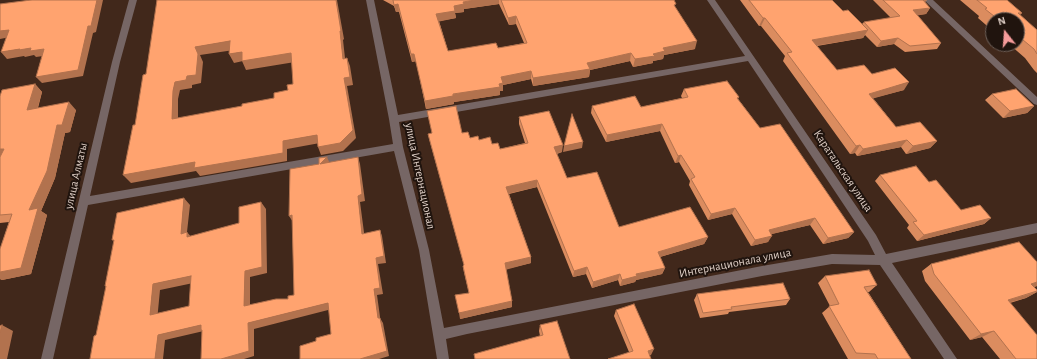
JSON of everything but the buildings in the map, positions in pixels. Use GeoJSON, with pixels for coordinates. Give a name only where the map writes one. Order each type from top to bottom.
{"type":"FeatureCollection","features":[{"type":"Feature","properties":{"kind":"street","name":"улица Алматы"},"geometry":{"type":"LineString","coordinates":[[47,359],[116,62],[133,0]]}},
{"type":"Feature","properties":{"kind":"street","name":"улица Интернационал"},"geometry":{"type":"LineString","coordinates":[[370,0],[394,119],[398,147],[424,250],[443,359]]}},
{"type":"Feature","properties":{"kind":"street","name":"Каратальская улица"},"geometry":{"type":"LineString","coordinates":[[711,0],[872,238],[883,260],[951,359]]}},
{"type":"Feature","properties":{"kind":"street"},"geometry":{"type":"LineString","coordinates":[[928,0],[1037,102]]}},
{"type":"Feature","properties":{"kind":"street"},"geometry":{"type":"LineString","coordinates":[[394,119],[751,58]]}},
{"type":"Feature","properties":{"kind":"street"},"geometry":{"type":"LineString","coordinates":[[84,201],[398,147]]}},
{"type":"Feature","properties":{"kind":"street","name":"Интернационала улица"},"geometry":{"type":"LineString","coordinates":[[438,336],[467,328],[762,270],[832,259],[883,260],[1037,228]]}}]}
